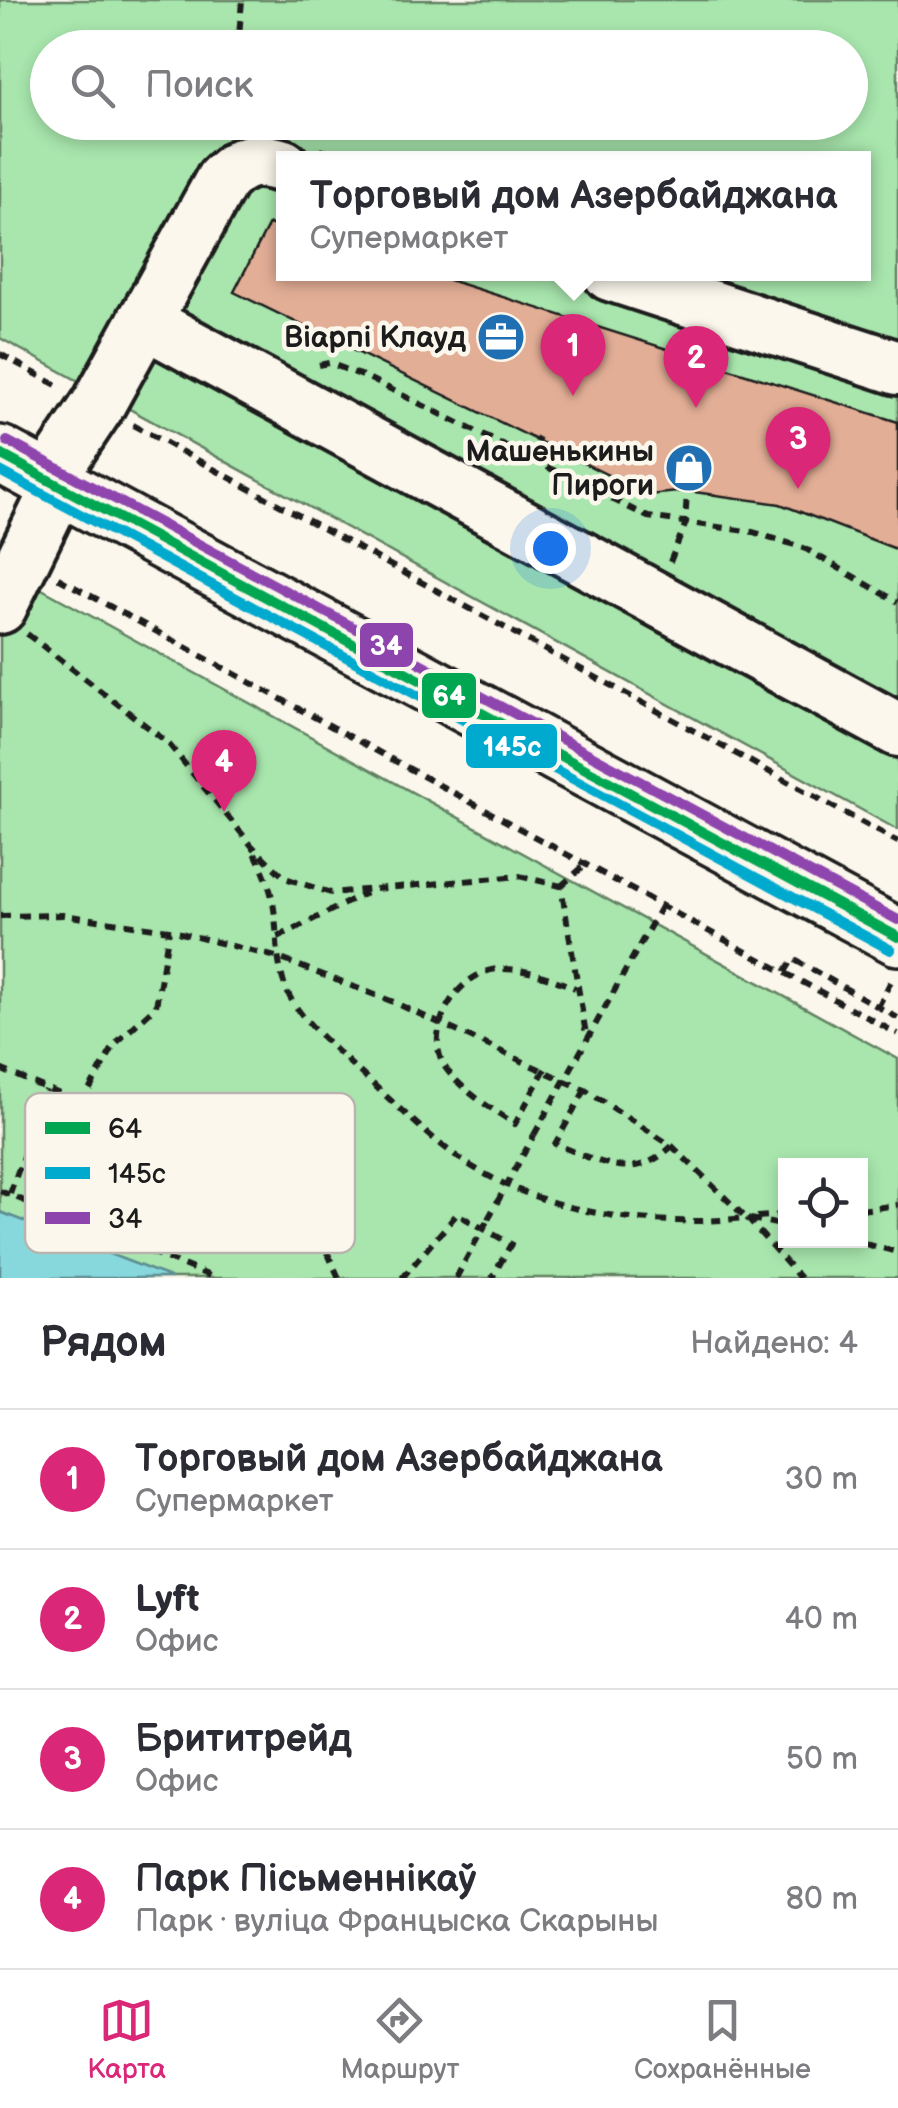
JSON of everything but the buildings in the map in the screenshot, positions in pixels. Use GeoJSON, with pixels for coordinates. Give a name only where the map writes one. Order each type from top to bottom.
{"type":"FeatureCollection","features":[{"type":"Feature","properties":{"kind":"main road"},"geometry":{"type":"LineString","coordinates":[[0,454],[898,937]]}},
{"type":"Feature","properties":{"kind":"lane"},"geometry":{"type":"LineString","coordinates":[[8,616],[24,559],[54,483],[222,180],[248,160],[276,164]]}},
{"type":"Feature","properties":{"kind":"lane"},"geometry":{"type":"LineString","coordinates":[[631,281],[898,368]]}},
{"type":"Feature","properties":{"kind":"lane"},"geometry":{"type":"LineString","coordinates":[[144,321],[898,730]]}},
{"type":"Feature","properties":{"kind":"path"},"geometry":{"type":"LineString","coordinates":[[240,30],[242,0]]}},
{"type":"Feature","properties":{"kind":"path"},"geometry":{"type":"LineString","coordinates":[[0,354],[898,842]]}},
{"type":"Feature","properties":{"kind":"path"},"geometry":{"type":"LineString","coordinates":[[312,366],[329,363],[368,378],[648,517],[753,532],[804,548],[898,602]]}},
{"type":"Feature","properties":{"kind":"path"},"geometry":{"type":"LineString","coordinates":[[528,458],[539,437]]}},
{"type":"Feature","properties":{"kind":"path"},"geometry":{"type":"LineString","coordinates":[[667,568],[685,525],[688,491]]}},
{"type":"Feature","properties":{"kind":"path"},"geometry":{"type":"LineString","coordinates":[[24,559],[898,1034]]}},
{"type":"Feature","properties":{"kind":"path"},"geometry":{"type":"LineString","coordinates":[[8,616],[167,742],[252,846],[285,878],[331,892],[519,876],[561,886]]}},
{"type":"Feature","properties":{"kind":"path"},"geometry":{"type":"LineString","coordinates":[[252,846],[269,884],[278,937],[276,958],[289,997],[342,1056],[430,1136],[471,1166],[510,1186],[604,1214],[687,1224],[778,1216]]}},
{"type":"Feature","properties":{"kind":"path"},"geometry":{"type":"LineString","coordinates":[[561,886],[585,865]]}},
{"type":"Feature","properties":{"kind":"path"},"geometry":{"type":"LineString","coordinates":[[561,886],[587,1040]]}},
{"type":"Feature","properties":{"kind":"path"},"geometry":{"type":"LineString","coordinates":[[278,937],[327,909],[374,890]]}},
{"type":"Feature","properties":{"kind":"path"},"geometry":{"type":"LineString","coordinates":[[456,1278],[662,906]]}},
{"type":"Feature","properties":{"kind":"path"},"geometry":{"type":"LineString","coordinates":[[0,916],[63,916],[169,930],[276,958],[440,1022],[545,1069],[672,1146],[746,1218],[800,1278]]}},
{"type":"Feature","properties":{"kind":"path"},"geometry":{"type":"LineString","coordinates":[[88,1093],[116,1044],[156,1006],[169,930]]}},
{"type":"Feature","properties":{"kind":"path"},"geometry":{"type":"LineString","coordinates":[[785,972],[793,958],[898,1018]]}},
{"type":"Feature","properties":{"kind":"path"},"geometry":{"type":"LineString","coordinates":[[878,1007],[898,967]]}},
{"type":"Feature","properties":{"kind":"path"},"geometry":{"type":"LineString","coordinates":[[545,1069],[515,1124],[446,1068],[437,1042],[440,1022],[467,982],[495,969],[531,971],[576,988]]}},
{"type":"Feature","properties":{"kind":"path"},"geometry":{"type":"LineString","coordinates":[[0,1069],[53,1093]]}},
{"type":"Feature","properties":{"kind":"path"},"geometry":{"type":"LineString","coordinates":[[585,1090],[555,1144],[637,1168],[651,1166],[672,1146]]}},
{"type":"Feature","properties":{"kind":"path"},"geometry":{"type":"LineString","coordinates":[[10,1194],[25,1151]]}},
{"type":"Feature","properties":{"kind":"path"},"geometry":{"type":"LineString","coordinates":[[0,1190],[25,1200]]}},
{"type":"Feature","properties":{"kind":"path"},"geometry":{"type":"LineString","coordinates":[[868,1209],[898,1205]]}},
{"type":"Feature","properties":{"kind":"path"},"geometry":{"type":"LineString","coordinates":[[402,1278],[456,1214],[510,1244],[492,1278]]}},
{"type":"Feature","properties":{"kind":"path"},"geometry":{"type":"LineString","coordinates":[[746,1218],[778,1224]]}},
{"type":"Feature","properties":{"kind":"path"},"geometry":{"type":"LineString","coordinates":[[868,1245],[898,1252]]}},
{"type":"Feature","properties":{"kind":"path"},"geometry":{"type":"LineString","coordinates":[[154,1253],[215,1278]]}},
{"type":"Feature","properties":{"kind":"path"},"geometry":{"type":"LineString","coordinates":[[327,1253],[339,1278]]}},
{"type":"Feature","properties":{"kind":"green space"},"geometry":{"type":"Polygon","coordinates":[[[0,0],[898,0],[898,830],[0,338],[0,0]]]}},
{"type":"Feature","properties":{"kind":"green space"},"geometry":{"type":"Polygon","coordinates":[[[0,566],[898,1059],[898,1278],[0,1278],[0,566]]]}},
{"type":"Feature","properties":{"kind":"water"},"geometry":{"type":"Polygon","coordinates":[[[0,1212],[25,1222],[25,1253],[107,1253],[172,1278],[0,1278],[0,1212]]]}},
{"type":"Feature","properties":{"kind":"transit line","name":"34"},"geometry":{"type":"LineString","coordinates":[[7,441],[898,920]]}},
{"type":"Feature","properties":{"kind":"transit line","name":"64"},"geometry":{"type":"LineString","coordinates":[[0,454],[898,937]]}},
{"type":"Feature","properties":{"kind":"transit line","name":"145с"},"geometry":{"type":"LineString","coordinates":[[0,471],[891,950]]}},
{"type":"Feature","properties":{"kind":"place","name":"Віарпі Клауд"},"geometry":{"type":"Point","coordinates":[501,337]}},
{"type":"Feature","properties":{"kind":"place","name":"Торговый дом Азербайджана"},"geometry":{"type":"Point","coordinates":[573,396]}},
{"type":"Feature","properties":{"kind":"place","name":"Lyft"},"geometry":{"type":"Point","coordinates":[696,408]}},
{"type":"Feature","properties":{"kind":"place","name":"Машенькины Пироги"},"geometry":{"type":"Point","coordinates":[689,468]}},
{"type":"Feature","properties":{"kind":"place","name":"Брититрейд"},"geometry":{"type":"Point","coordinates":[798,489]}},
{"type":"Feature","properties":{"kind":"place","name":"Парк Пісьменнікаў"},"geometry":{"type":"Point","coordinates":[224,812]}}]}
